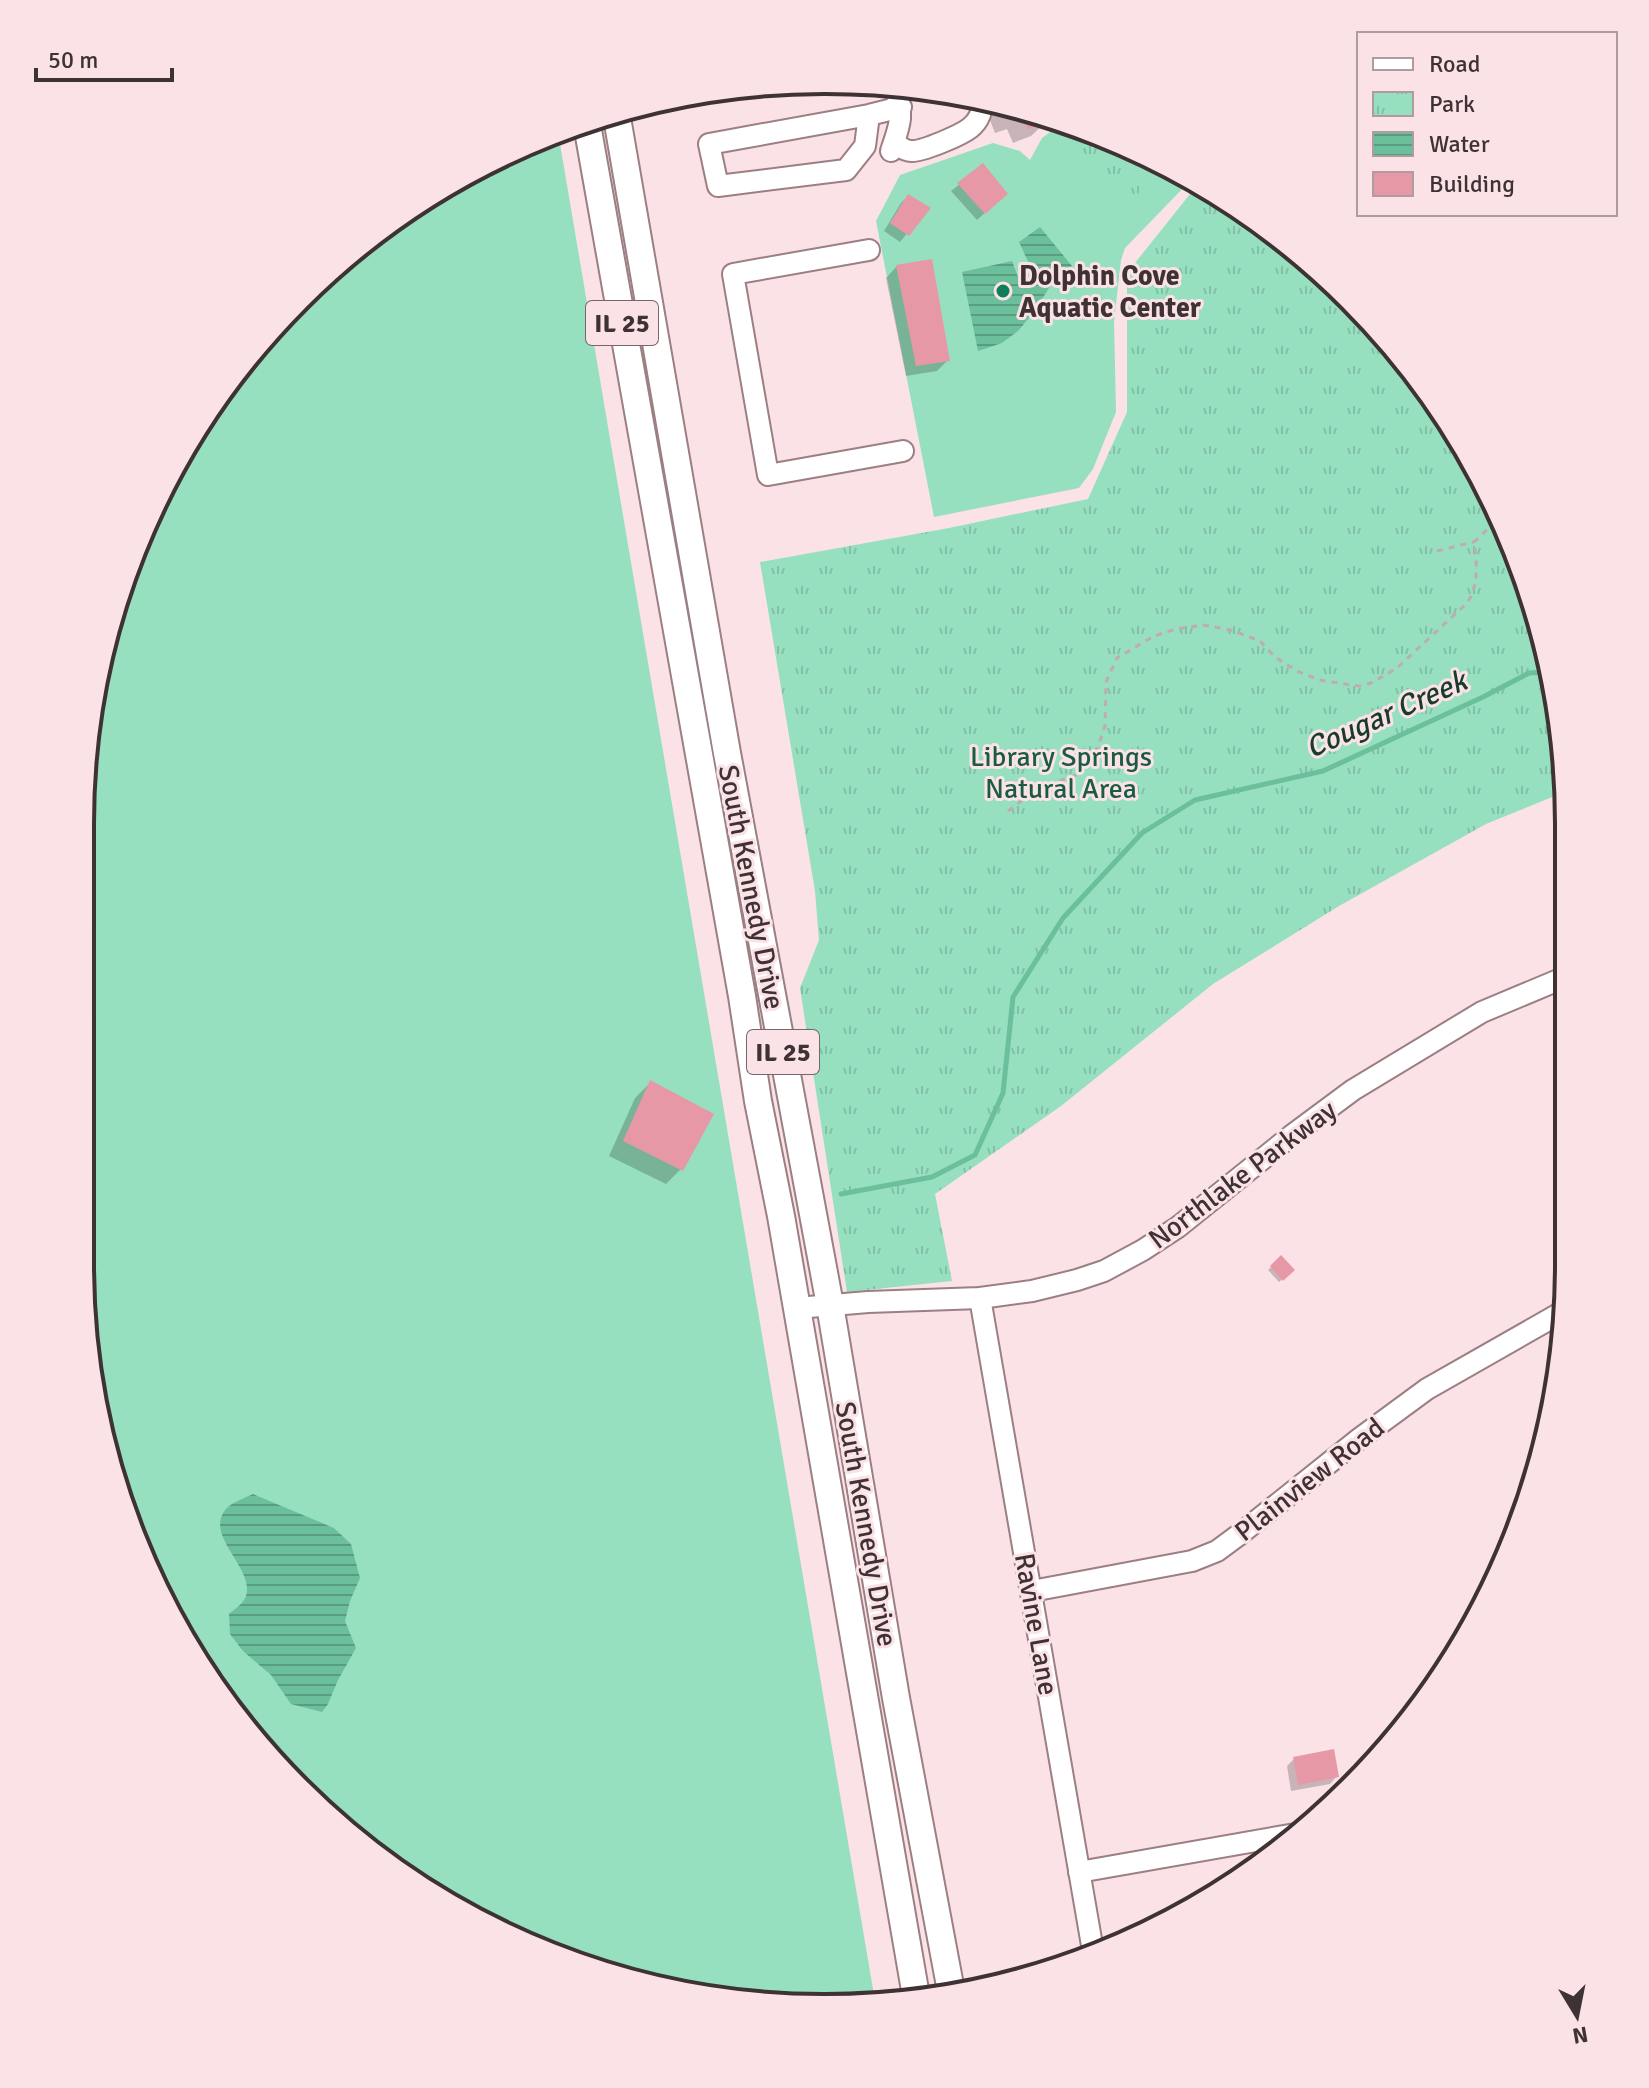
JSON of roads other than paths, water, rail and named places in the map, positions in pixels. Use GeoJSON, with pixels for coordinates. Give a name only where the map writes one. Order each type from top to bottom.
{"type":"FeatureCollection","features":[{"type":"Feature","properties":{"kind":"main road","name":"South Kennedy Drive"},"geometry":{"type":"LineString","coordinates":[[618,124],[727,753],[830,1305],[896,1698],[949,1983]]}},
{"type":"Feature","properties":{"kind":"main road","name":"South Kennedy Drive"},"geometry":{"type":"LineString","coordinates":[[589,134],[915,1988]]}},
{"type":"Feature","properties":{"kind":"street"},"geometry":{"type":"LineString","coordinates":[[898,98],[900,123],[892,147],[908,152],[926,149],[971,128],[981,111]]}},
{"type":"Feature","properties":{"kind":"street"},"geometry":{"type":"LineString","coordinates":[[869,115],[865,146],[846,170],[718,186],[709,144],[901,107]]}},
{"type":"Feature","properties":{"kind":"street"},"geometry":{"type":"LineString","coordinates":[[869,250],[733,274],[768,475],[903,451]]}},
{"type":"Feature","properties":{"kind":"street","name":"Northlake Parkway"},"geometry":{"type":"LineString","coordinates":[[797,1308],[980,1298],[1032,1291],[1104,1271],[1178,1227],[1353,1090],[1482,1012],[1555,981]]}},
{"type":"Feature","properties":{"kind":"street","name":"Ravine Lane"},"geometry":{"type":"LineString","coordinates":[[980,1298],[1092,1943]]}},
{"type":"Feature","properties":{"kind":"street","name":"Plainview Road"},"geometry":{"type":"LineString","coordinates":[[1032,1591],[1192,1561],[1217,1551],[1427,1389],[1552,1318]]}},
{"type":"Feature","properties":{"kind":"street"},"geometry":{"type":"LineString","coordinates":[[1079,1872],[1276,1837]]}},
{"type":"Feature","properties":{"kind":"water"},"geometry":{"type":"Polygon","coordinates":[[[1040,227],[1072,266],[1049,288],[1018,331],[1002,343],[978,351],[962,272],[1012,261],[1018,277],[1031,268],[1019,242],[1040,227]]]}},
{"type":"Feature","properties":{"kind":"water"},"geometry":{"type":"Polygon","coordinates":[[[253,1494],[334,1528],[351,1544],[360,1578],[345,1621],[356,1648],[322,1712],[291,1704],[271,1675],[243,1651],[230,1634],[229,1614],[245,1599],[247,1585],[225,1541],[221,1519],[226,1509],[253,1494]]]}},
{"type":"Feature","properties":{"kind":"waterway","name":"Cougar Creek"},"geometry":{"type":"LineString","coordinates":[[841,1194],[932,1177],[975,1155],[1003,1093],[1013,997],[1063,918],[1142,833],[1195,800],[1323,771],[1529,673],[1539,672]]}},
{"type":"Feature","properties":{"kind":"place","name":"Dolphin Cove Aquatic Center"},"geometry":{"type":"Point","coordinates":[1003,291]}},
{"type":"Feature","properties":{"kind":"park label","name":"Library Springs Natural Area"},"geometry":{"type":"Point","coordinates":[1061,772]}}]}
